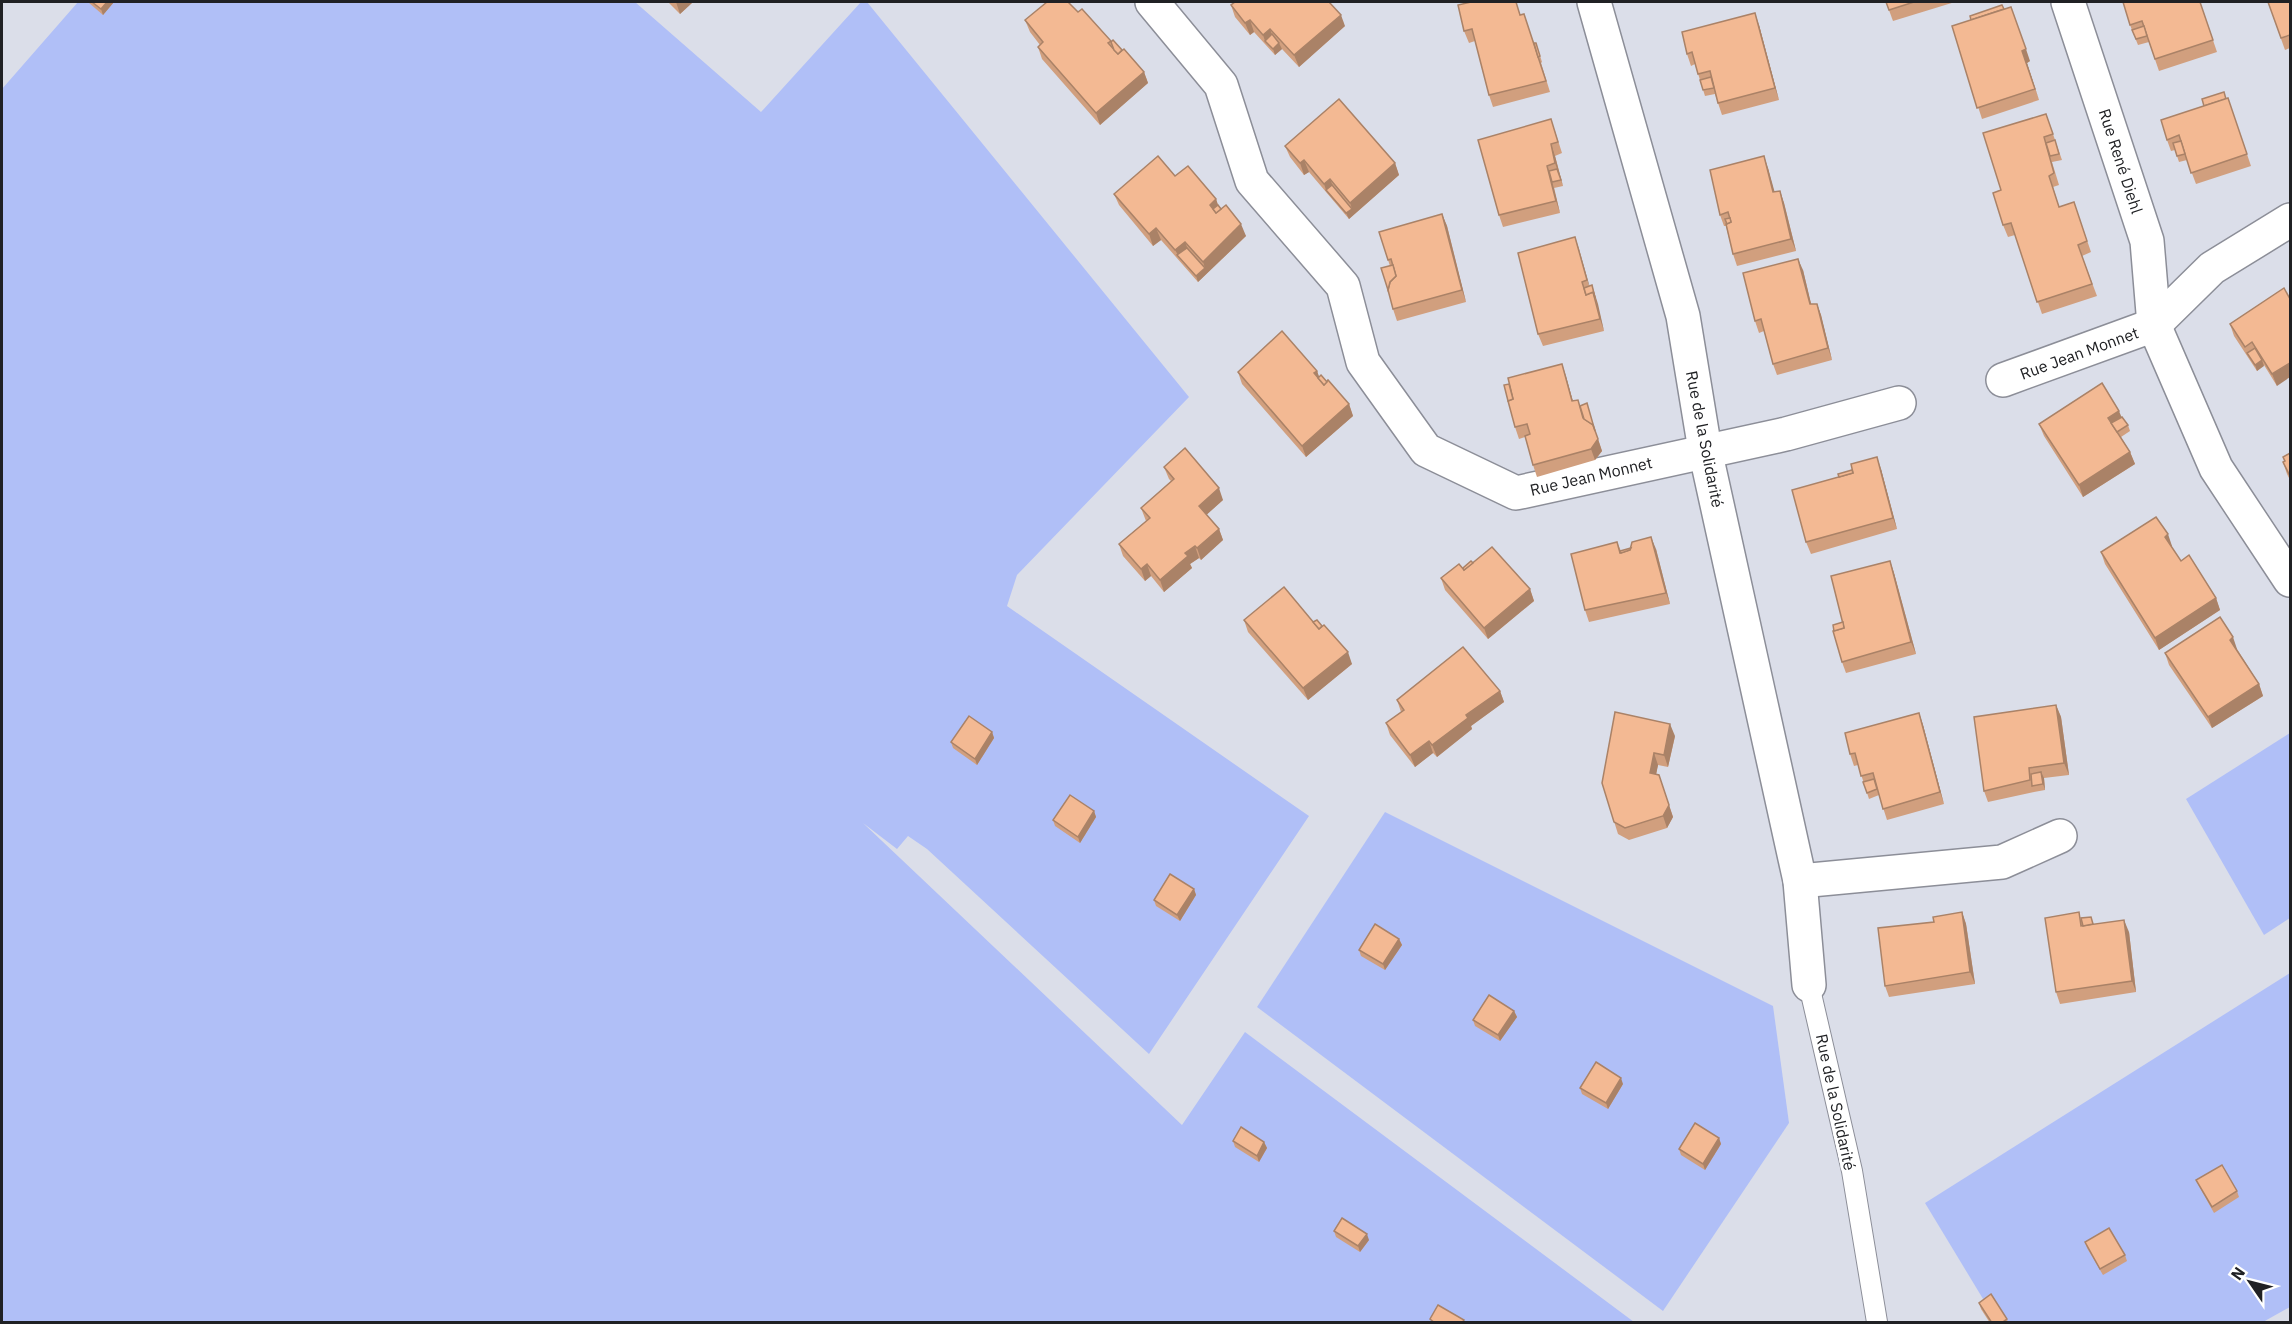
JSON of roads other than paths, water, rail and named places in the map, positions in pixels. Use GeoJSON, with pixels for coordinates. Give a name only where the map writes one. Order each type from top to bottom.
{"type":"FeatureCollection","features":[{"type":"Feature","properties":{"kind":"street","name":"Rue Jean Monnet"},"geometry":{"type":"LineString","coordinates":[[1152,2],[1221,85],[1252,181],[1343,286],[1363,362],[1426,450],[1516,493],[1786,434],[1899,403]]}},
{"type":"Feature","properties":{"kind":"street","name":"Rue de la Solidarité"},"geometry":{"type":"LineString","coordinates":[[1594,2],[1683,316],[1705,450],[1800,881],[1809,985]]}},
{"type":"Feature","properties":{"kind":"street","name":"Rue René Diehl"},"geometry":{"type":"LineString","coordinates":[[2068,2],[2147,241],[2154,325],[2216,468],[2290,580]]}},
{"type":"Feature","properties":{"kind":"street"},"geometry":{"type":"LineString","coordinates":[[2154,325],[2212,268],[2290,220]]}},
{"type":"Feature","properties":{"kind":"street","name":"Rue Jean Monnet"},"geometry":{"type":"LineString","coordinates":[[2003,380],[2154,325]]}},
{"type":"Feature","properties":{"kind":"street"},"geometry":{"type":"LineString","coordinates":[[1800,881],[2002,862],[2060,836]]}},
{"type":"Feature","properties":{"kind":"lane","name":"Rue de la Solidarité"},"geometry":{"type":"LineString","coordinates":[[1809,985],[1852,1171],[1877,1323]]}}]}
